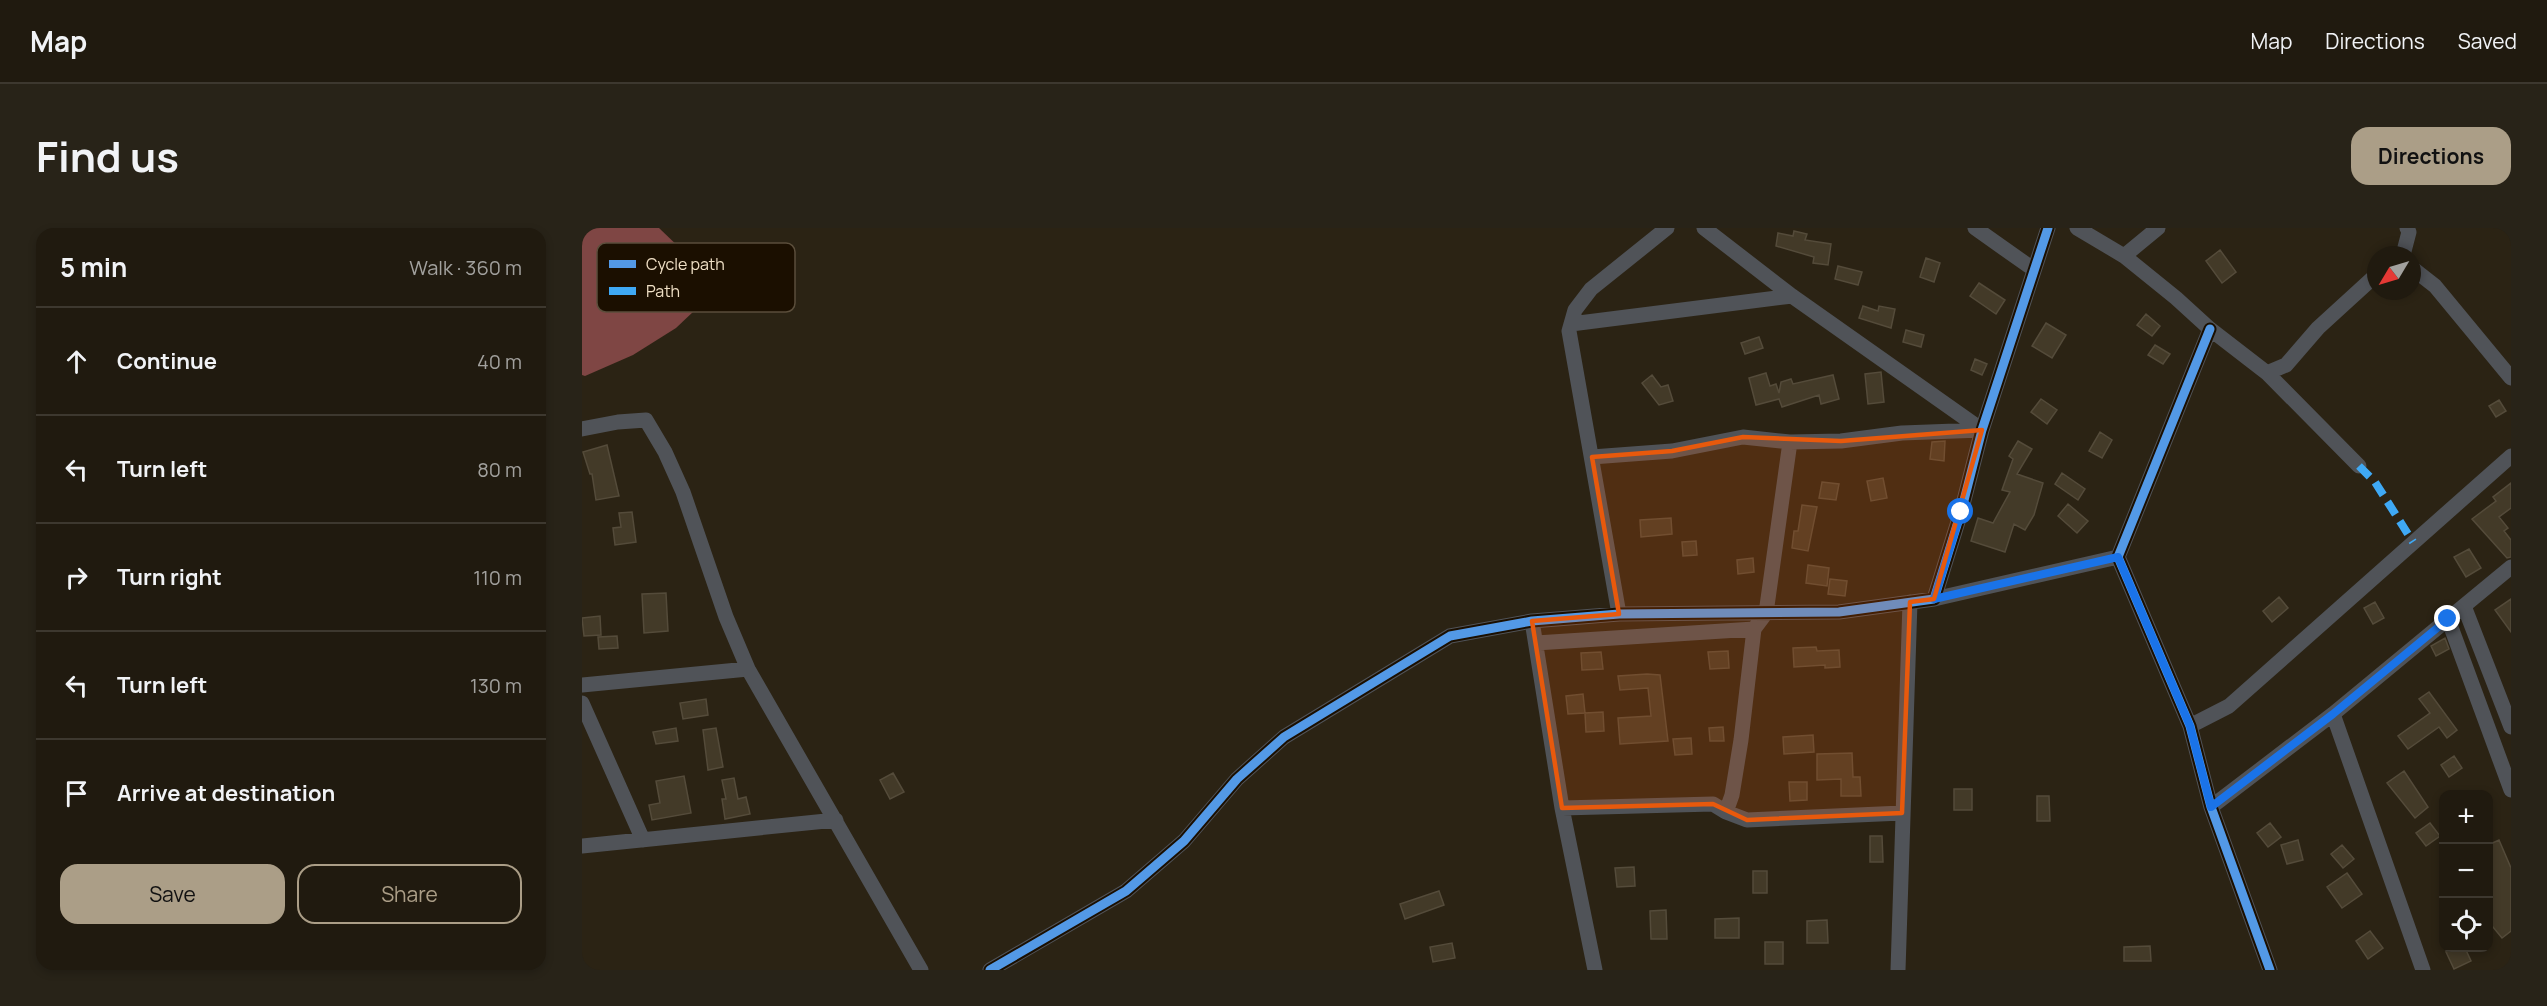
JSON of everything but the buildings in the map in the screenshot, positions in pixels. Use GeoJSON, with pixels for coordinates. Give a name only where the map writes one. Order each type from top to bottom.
{"type":"FeatureCollection","features":[{"type":"Feature","properties":{"kind":"street"},"geometry":{"type":"LineString","coordinates":[[1619,614],[1569,331],[1575,310],[1591,288],[1667,228]]}},
{"type":"Feature","properties":{"kind":"street"},"geometry":{"type":"LineString","coordinates":[[1704,228],[1792,296],[1982,430]]}},
{"type":"Feature","properties":{"kind":"street"},"geometry":{"type":"LineString","coordinates":[[1975,228],[2033,269]]}},
{"type":"Feature","properties":{"kind":"street"},"geometry":{"type":"LineString","coordinates":[[1934,599],[1961,512],[1982,430],[2048,228]]}},
{"type":"Feature","properties":{"kind":"street"},"geometry":{"type":"LineString","coordinates":[[2077,228],[2124,256],[2210,329],[2267,373],[2359,466]]}},
{"type":"Feature","properties":{"kind":"street"},"geometry":{"type":"LineString","coordinates":[[2124,256],[2158,228]]}},
{"type":"Feature","properties":{"kind":"street"},"geometry":{"type":"LineString","coordinates":[[2405,246],[2408,228]]}},
{"type":"Feature","properties":{"kind":"street"},"geometry":{"type":"LineString","coordinates":[[2421,275],[2435,286],[2511,378]]}},
{"type":"Feature","properties":{"kind":"street"},"geometry":{"type":"LineString","coordinates":[[2267,373],[2286,364],[2318,328],[2367,283]]}},
{"type":"Feature","properties":{"kind":"street"},"geometry":{"type":"LineString","coordinates":[[1571,324],[1792,296]]}},
{"type":"Feature","properties":{"kind":"street"},"geometry":{"type":"LineString","coordinates":[[2210,329],[2118,557],[2190,726],[2211,807],[2270,970]]}},
{"type":"Feature","properties":{"kind":"street"},"geometry":{"type":"LineString","coordinates":[[582,429],[618,422],[646,420],[665,452],[683,492],[726,618],[748,669],[921,970]]}},
{"type":"Feature","properties":{"kind":"street"},"geometry":{"type":"LineString","coordinates":[[1592,457],[1672,451],[1743,437],[1790,442],[1841,441],[1902,433],[1982,430]]}},
{"type":"Feature","properties":{"kind":"street"},"geometry":{"type":"LineString","coordinates":[[1726,812],[1732,795],[1739,751],[1754,629],[1766,613],[1790,442]]}},
{"type":"Feature","properties":{"kind":"street"},"geometry":{"type":"LineString","coordinates":[[2190,726],[2229,706],[2511,456]]}},
{"type":"Feature","properties":{"kind":"street"},"geometry":{"type":"LineString","coordinates":[[990,970],[1126,891],[1184,841],[1237,779],[1284,737],[1450,636],[1532,621],[1619,614],[1839,612],[1934,599],[2118,557]]}},
{"type":"Feature","properties":{"kind":"street"},"geometry":{"type":"LineString","coordinates":[[2211,807],[2333,714],[2511,567]]}},
{"type":"Feature","properties":{"kind":"street"},"geometry":{"type":"LineString","coordinates":[[1898,970],[1910,602]]}},
{"type":"Feature","properties":{"kind":"street"},"geometry":{"type":"LineString","coordinates":[[2464,606],[2511,727]]}},
{"type":"Feature","properties":{"kind":"street"},"geometry":{"type":"LineString","coordinates":[[2448,619],[2511,790]]}},
{"type":"Feature","properties":{"kind":"street"},"geometry":{"type":"LineString","coordinates":[[1532,621],[1562,808],[1595,970]]}},
{"type":"Feature","properties":{"kind":"street"},"geometry":{"type":"LineString","coordinates":[[1536,643],[1754,629]]}},
{"type":"Feature","properties":{"kind":"street"},"geometry":{"type":"LineString","coordinates":[[582,685],[748,669]]}},
{"type":"Feature","properties":{"kind":"street"},"geometry":{"type":"LineString","coordinates":[[582,704],[642,840]]}},
{"type":"Feature","properties":{"kind":"street"},"geometry":{"type":"LineString","coordinates":[[2333,714],[2423,970]]}},
{"type":"Feature","properties":{"kind":"street"},"geometry":{"type":"LineString","coordinates":[[1562,808],[1713,804],[1747,820],[1902,813]]}},
{"type":"Feature","properties":{"kind":"street"},"geometry":{"type":"LineString","coordinates":[[582,846],[836,820]]}},
{"type":"Feature","properties":{"kind":"highlighted area"},"geometry":{"type":"Polygon","coordinates":[[[1982,430],[1934,599],[1910,602],[1902,813],[1747,820],[1713,804],[1562,808],[1532,621],[1619,614],[1592,457],[1672,451],[1743,437],[1841,441],[1982,430]]]}},
{"type":"Feature","properties":{"kind":"shaded area"},"geometry":{"type":"Polygon","coordinates":[[[582,228],[659,228],[675,243],[597,243],[597,312],[693,312],[676,328],[633,355],[585,376],[582,375],[582,228]]]}},
{"type":"Feature","properties":{"kind":"marked path"},"geometry":{"type":"LineString","coordinates":[[2359,466],[2375,482],[2413,542]]}},
{"type":"Feature","properties":{"kind":"cycle path"},"geometry":{"type":"LineString","coordinates":[[990,970],[1126,891],[1184,841],[1237,779],[1284,737],[1450,636],[1532,621],[1619,614],[1839,612],[1934,599],[1961,512],[1982,430],[2048,228]]}},
{"type":"Feature","properties":{"kind":"cycle path"},"geometry":{"type":"LineString","coordinates":[[2210,329],[2118,557],[2190,726],[2211,807],[2270,970]]}},
{"type":"Feature","properties":{"kind":"route"},"geometry":{"type":"LineString","coordinates":[[1961,512],[1934,599],[2118,557],[2190,726],[2211,807],[2333,714],[2448,619]]}}]}
